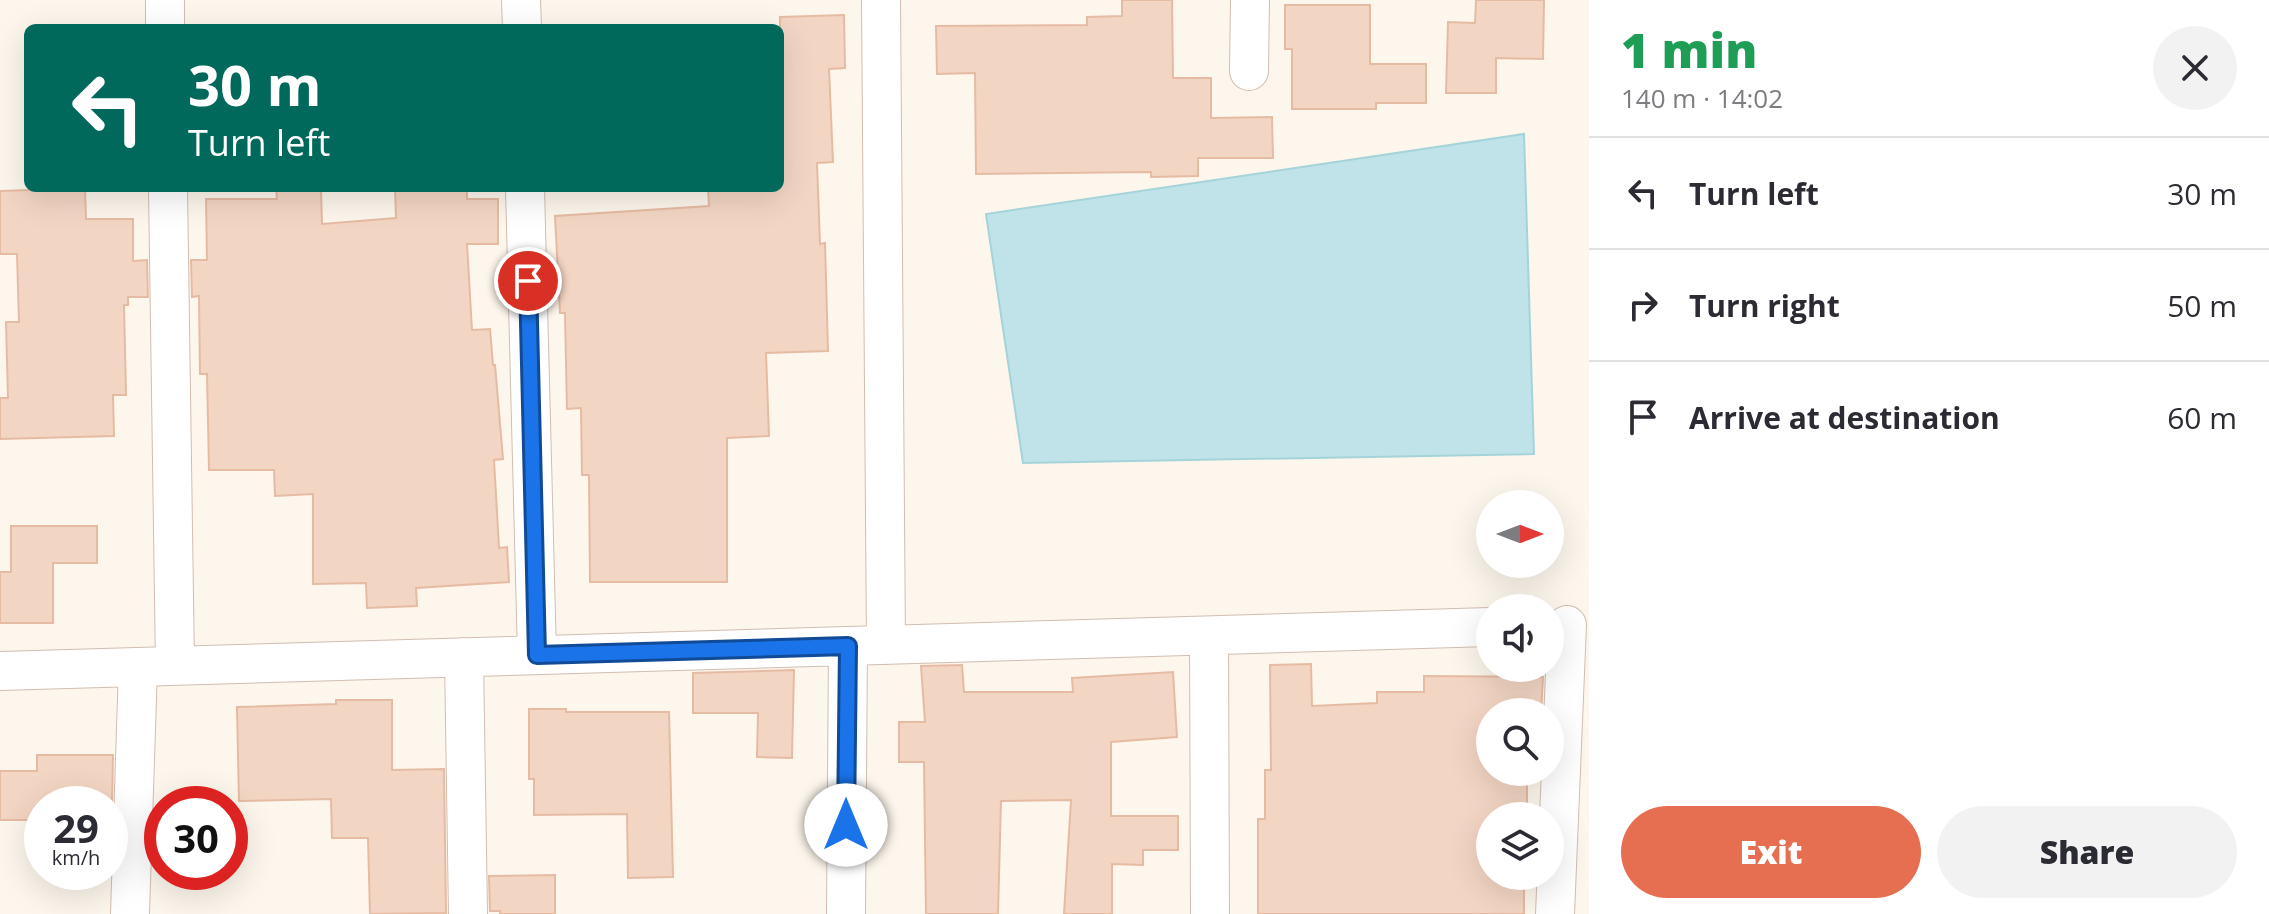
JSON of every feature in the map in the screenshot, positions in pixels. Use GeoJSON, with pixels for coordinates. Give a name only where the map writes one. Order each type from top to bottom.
{"type":"FeatureCollection","features":[{"type":"Feature","properties":{"kind":"street"},"geometry":{"type":"LineString","coordinates":[[165,0],[165,24]]}},
{"type":"Feature","properties":{"kind":"street"},"geometry":{"type":"LineString","coordinates":[[521,0],[522,24]]}},
{"type":"Feature","properties":{"kind":"street"},"geometry":{"type":"LineString","coordinates":[[881,0],[886,645]]}},
{"type":"Feature","properties":{"kind":"street"},"geometry":{"type":"LineString","coordinates":[[1249,71],[1250,0]]}},
{"type":"Feature","properties":{"kind":"street"},"geometry":{"type":"LineString","coordinates":[[130,914],[156,666],[168,192]]}},
{"type":"Feature","properties":{"kind":"street"},"geometry":{"type":"LineString","coordinates":[[525,192],[537,655]]}},
{"type":"Feature","properties":{"kind":"street"},"geometry":{"type":"LineString","coordinates":[[1555,914],[1569,625]]}},
{"type":"Feature","properties":{"kind":"street"},"geometry":{"type":"LineString","coordinates":[[0,671],[1476,627]]}},
{"type":"Feature","properties":{"kind":"street"},"geometry":{"type":"LineString","coordinates":[[1209,636],[1210,914]]}},
{"type":"Feature","properties":{"kind":"street"},"geometry":{"type":"LineString","coordinates":[[846,914],[848,646]]}},
{"type":"Feature","properties":{"kind":"street"},"geometry":{"type":"LineString","coordinates":[[464,657],[468,914]]}},
{"type":"Feature","properties":{"kind":"water"},"geometry":{"type":"Polygon","coordinates":[[[1524,134],[1534,454],[1023,463],[986,214],[1524,134]]]}},
{"type":"Feature","properties":{"kind":"building"},"geometry":{"type":"Polygon","coordinates":[[[1122,0],[1172,0],[1173,78],[1211,78],[1211,118],[1272,117],[1273,158],[1198,158],[1198,176],[1151,177],[1151,172],[976,174],[975,73],[937,74],[936,26],[1087,25],[1087,17],[1122,16],[1122,0]]]}},
{"type":"Feature","properties":{"kind":"building"},"geometry":{"type":"Polygon","coordinates":[[[1476,0],[1544,0],[1543,59],[1496,58],[1496,93],[1446,93],[1448,22],[1475,23],[1476,0]]]}},
{"type":"Feature","properties":{"kind":"building"},"geometry":{"type":"Polygon","coordinates":[[[1285,5],[1370,5],[1370,64],[1426,64],[1426,103],[1376,103],[1376,109],[1292,109],[1292,49],[1285,49],[1285,5]]]}},
{"type":"Feature","properties":{"kind":"building"},"geometry":{"type":"Polygon","coordinates":[[[844,15],[845,68],[829,69],[833,162],[817,163],[820,244],[825,243],[828,351],[766,353],[769,436],[727,438],[727,582],[590,582],[589,475],[582,475],[581,408],[567,409],[565,313],[560,313],[555,216],[709,206],[708,192],[784,192],[784,24],[780,24],[780,17],[844,15]]]}},
{"type":"Feature","properties":{"kind":"building"},"geometry":{"type":"Polygon","coordinates":[[[0,191],[85,192],[86,219],[133,219],[133,261],[147,260],[148,297],[128,297],[128,305],[124,305],[126,395],[113,395],[114,436],[0,439],[0,398],[8,398],[6,322],[19,322],[17,254],[0,254],[0,191]]]}},
{"type":"Feature","properties":{"kind":"building"},"geometry":{"type":"Polygon","coordinates":[[[276,192],[321,192],[322,224],[396,218],[395,192],[467,192],[467,199],[498,199],[498,244],[467,244],[472,330],[490,329],[495,365],[503,459],[494,460],[499,548],[507,547],[509,582],[416,588],[417,606],[367,608],[366,583],[313,584],[313,494],[275,496],[274,470],[209,470],[207,374],[200,374],[199,296],[192,297],[191,260],[207,260],[206,199],[277,199],[276,192]]]}},
{"type":"Feature","properties":{"kind":"building"},"geometry":{"type":"Polygon","coordinates":[[[11,526],[97,526],[97,563],[53,563],[53,623],[0,623],[0,572],[11,572],[11,526]]]}},
{"type":"Feature","properties":{"kind":"building"},"geometry":{"type":"Polygon","coordinates":[[[1311,664],[1312,706],[1377,703],[1377,692],[1424,692],[1424,676],[1476,676],[1476,682],[1543,682],[1542,698],[1476,698],[1476,786],[1527,786],[1527,802],[1476,802],[1476,890],[1524,890],[1524,914],[1258,914],[1258,819],[1265,819],[1265,770],[1271,770],[1270,665],[1311,664]]]}},
{"type":"Feature","properties":{"kind":"building"},"geometry":{"type":"Polygon","coordinates":[[[962,665],[964,692],[1073,692],[1072,678],[1173,672],[1177,737],[1111,742],[1111,816],[1178,816],[1178,850],[1143,850],[1143,865],[1112,864],[1112,914],[1064,914],[1071,800],[1001,801],[998,914],[926,914],[924,762],[899,762],[899,722],[925,722],[921,666],[962,665]]]}},
{"type":"Feature","properties":{"kind":"building"},"geometry":{"type":"Polygon","coordinates":[[[794,670],[792,758],[757,757],[758,713],[693,713],[693,673],[794,670]]]}},
{"type":"Feature","properties":{"kind":"building"},"geometry":{"type":"Polygon","coordinates":[[[336,700],[392,700],[392,770],[444,769],[446,913],[370,914],[368,838],[332,838],[331,799],[248,801],[248,786],[239,786],[237,707],[336,704],[336,700]]]}},
{"type":"Feature","properties":{"kind":"building"},"geometry":{"type":"Polygon","coordinates":[[[529,709],[669,712],[673,877],[628,878],[627,814],[534,815],[534,779],[529,779],[529,709]]]}},
{"type":"Feature","properties":{"kind":"building"},"geometry":{"type":"Polygon","coordinates":[[[37,755],[113,755],[112,786],[24,786],[24,820],[0,820],[0,771],[37,771],[37,755]]]}},
{"type":"Feature","properties":{"kind":"building"},"geometry":{"type":"Polygon","coordinates":[[[555,875],[555,914],[500,914],[500,911],[490,911],[489,876],[555,875]]]}},
{"type":"Feature","properties":{"kind":"route"},"geometry":{"type":"LineString","coordinates":[[528,281],[537,655],[848,646],[846,825]]}}]}
